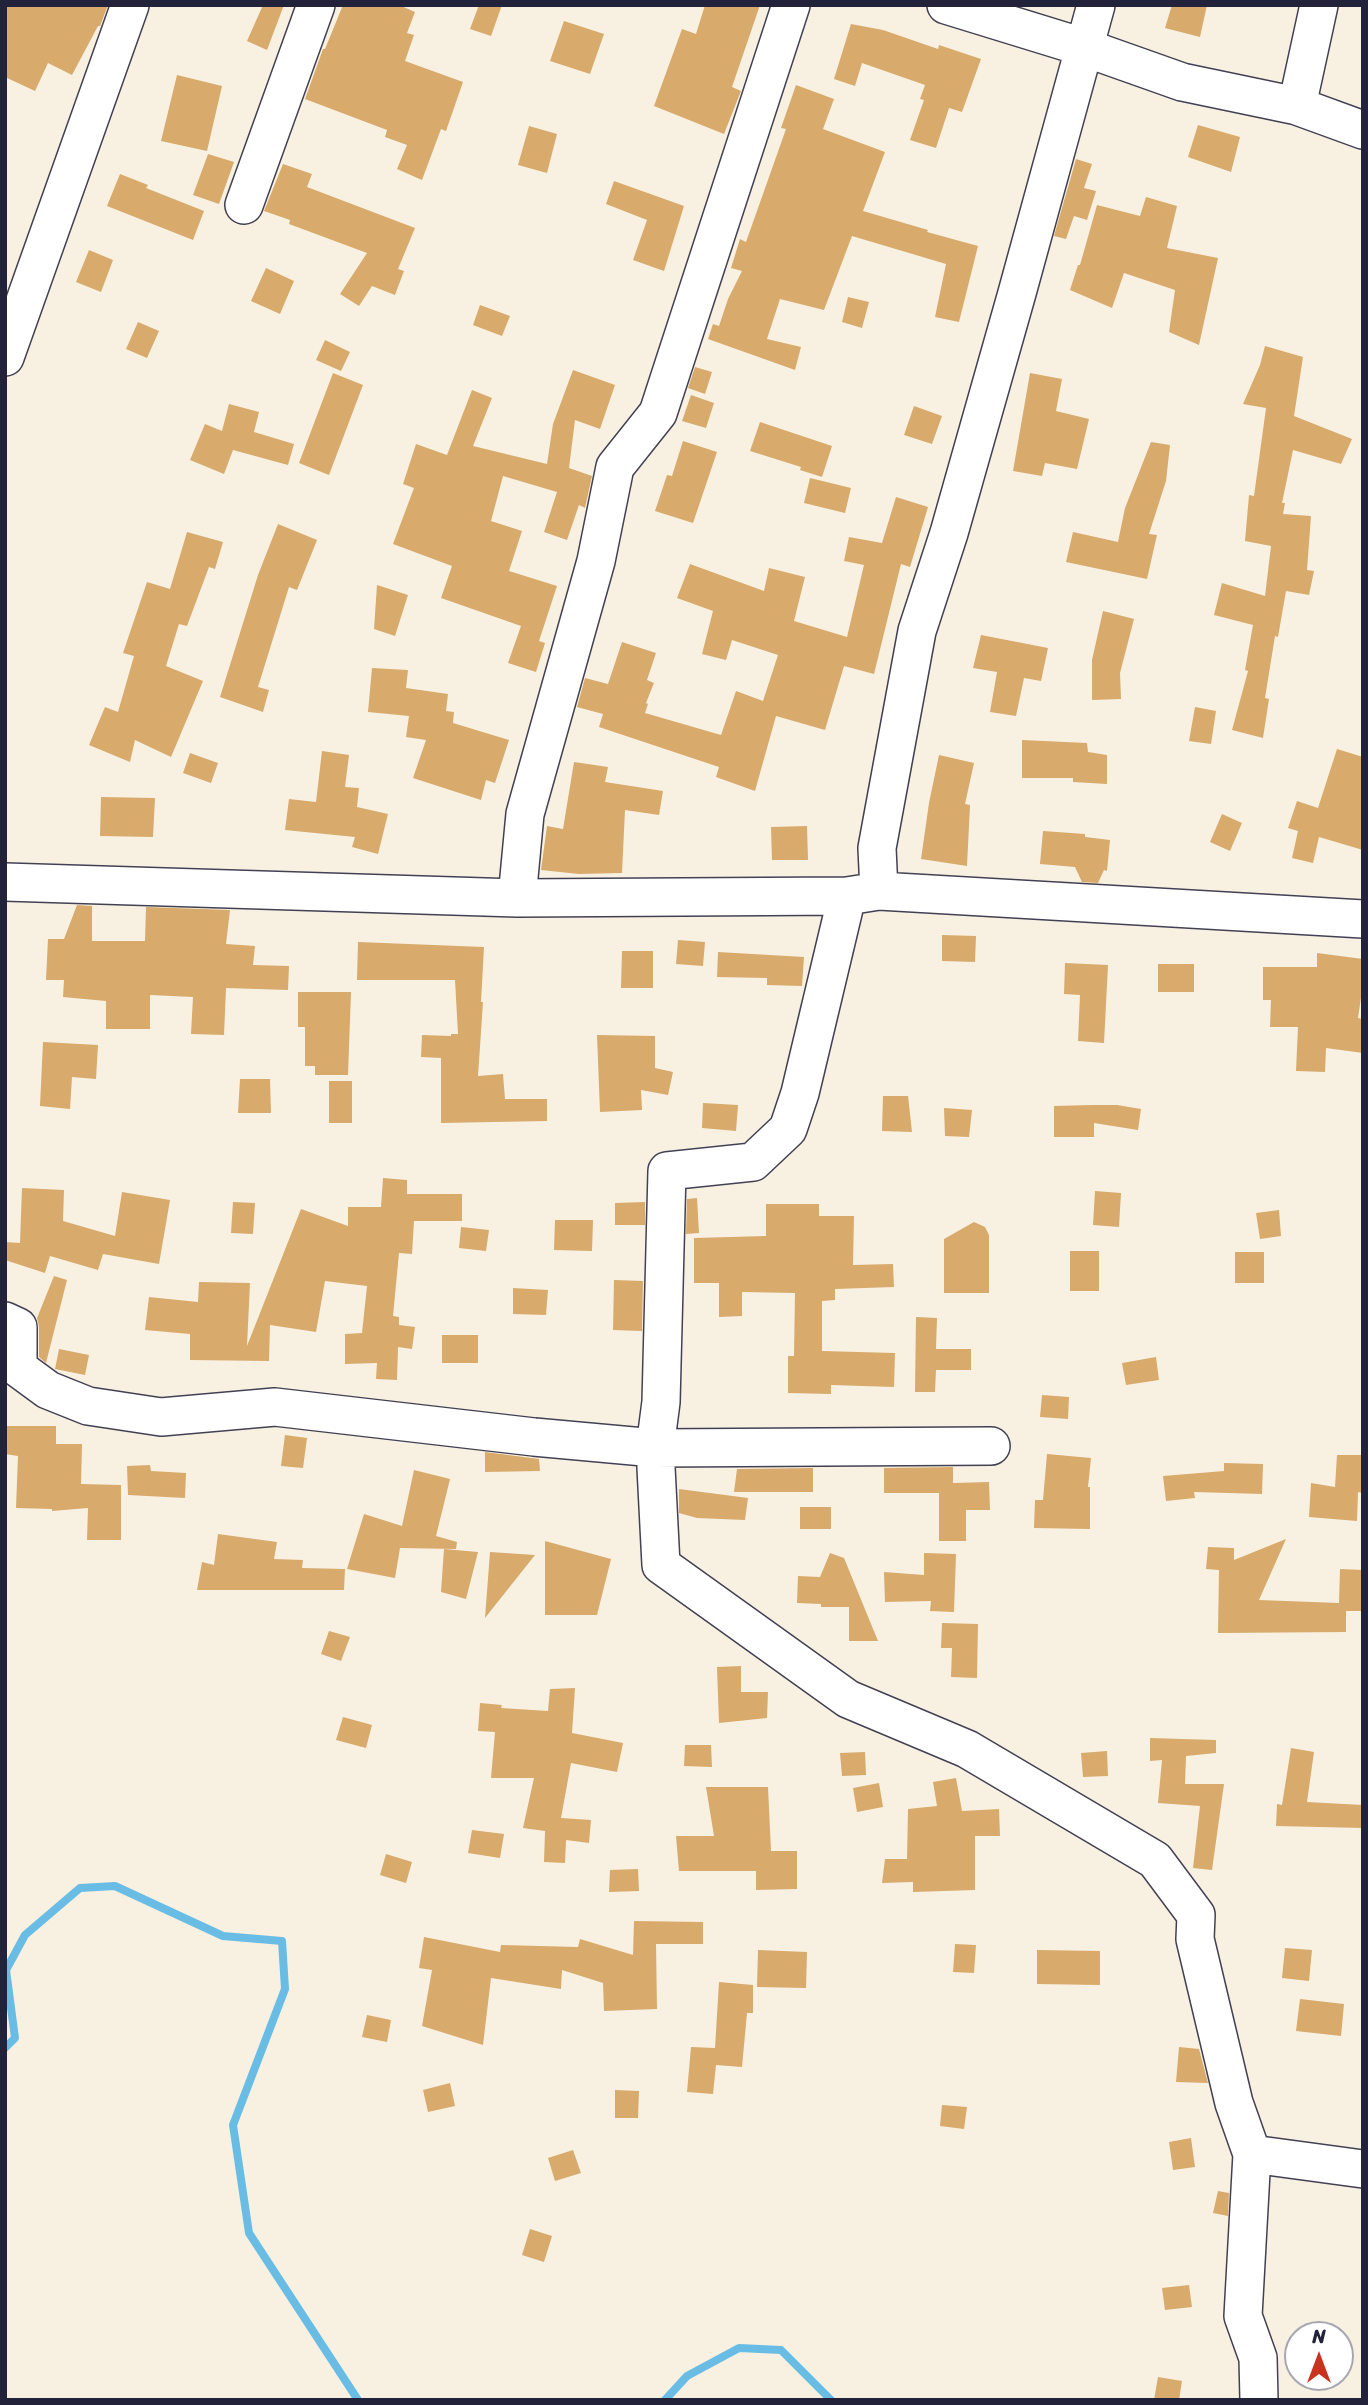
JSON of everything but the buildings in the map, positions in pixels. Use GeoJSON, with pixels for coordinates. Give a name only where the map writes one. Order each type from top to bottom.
{"type":"FeatureCollection","features":[{"type":"Feature","properties":{"kind":"street"},"geometry":{"type":"LineString","coordinates":[[5,357],[130,5]]}},
{"type":"Feature","properties":{"kind":"street"},"geometry":{"type":"LineString","coordinates":[[244,205],[316,5]]}},
{"type":"Feature","properties":{"kind":"street"},"geometry":{"type":"LineString","coordinates":[[517,898],[525,814],[596,561],[615,467],[658,413],[790,5]]}},
{"type":"Feature","properties":{"kind":"street"},"geometry":{"type":"LineString","coordinates":[[946,5],[1086,48],[1182,82],[1297,106],[1363,130]]}},
{"type":"Feature","properties":{"kind":"street"},"geometry":{"type":"LineString","coordinates":[[1096,5],[953,520],[917,632],[877,848],[788,1129],[753,1162],[667,1171],[661,1402],[655,1448],[661,1565],[848,1699],[967,1749],[1155,1860],[1196,1915],[1195,1939],[1234,2103],[1252,2154],[1244,2316],[1258,2358],[1259,2400]]}},
{"type":"Feature","properties":{"kind":"street"},"geometry":{"type":"LineString","coordinates":[[1297,106],[1319,5]]}},
{"type":"Feature","properties":{"kind":"street"},"geometry":{"type":"LineString","coordinates":[[5,882],[517,898],[863,894],[1363,919]]}},
{"type":"Feature","properties":{"kind":"street"},"geometry":{"type":"LineString","coordinates":[[5,1321],[18,1327],[18,1368],[48,1390],[88,1406],[161,1417],[275,1407],[655,1448],[991,1446]]}},
{"type":"Feature","properties":{"kind":"street"},"geometry":{"type":"LineString","coordinates":[[1252,2154],[1363,2169]]}},
{"type":"Feature","properties":{"kind":"waterway"},"geometry":{"type":"LineString","coordinates":[[5,2048],[15,2038],[6,1970],[25,1935],[80,1888],[115,1886],[223,1936],[282,1941],[285,1989],[233,2125],[249,2233],[358,2400]]}},
{"type":"Feature","properties":{"kind":"waterway"},"geometry":{"type":"LineString","coordinates":[[665,2400],[687,2376],[739,2348],[781,2350],[831,2400]]}}]}
